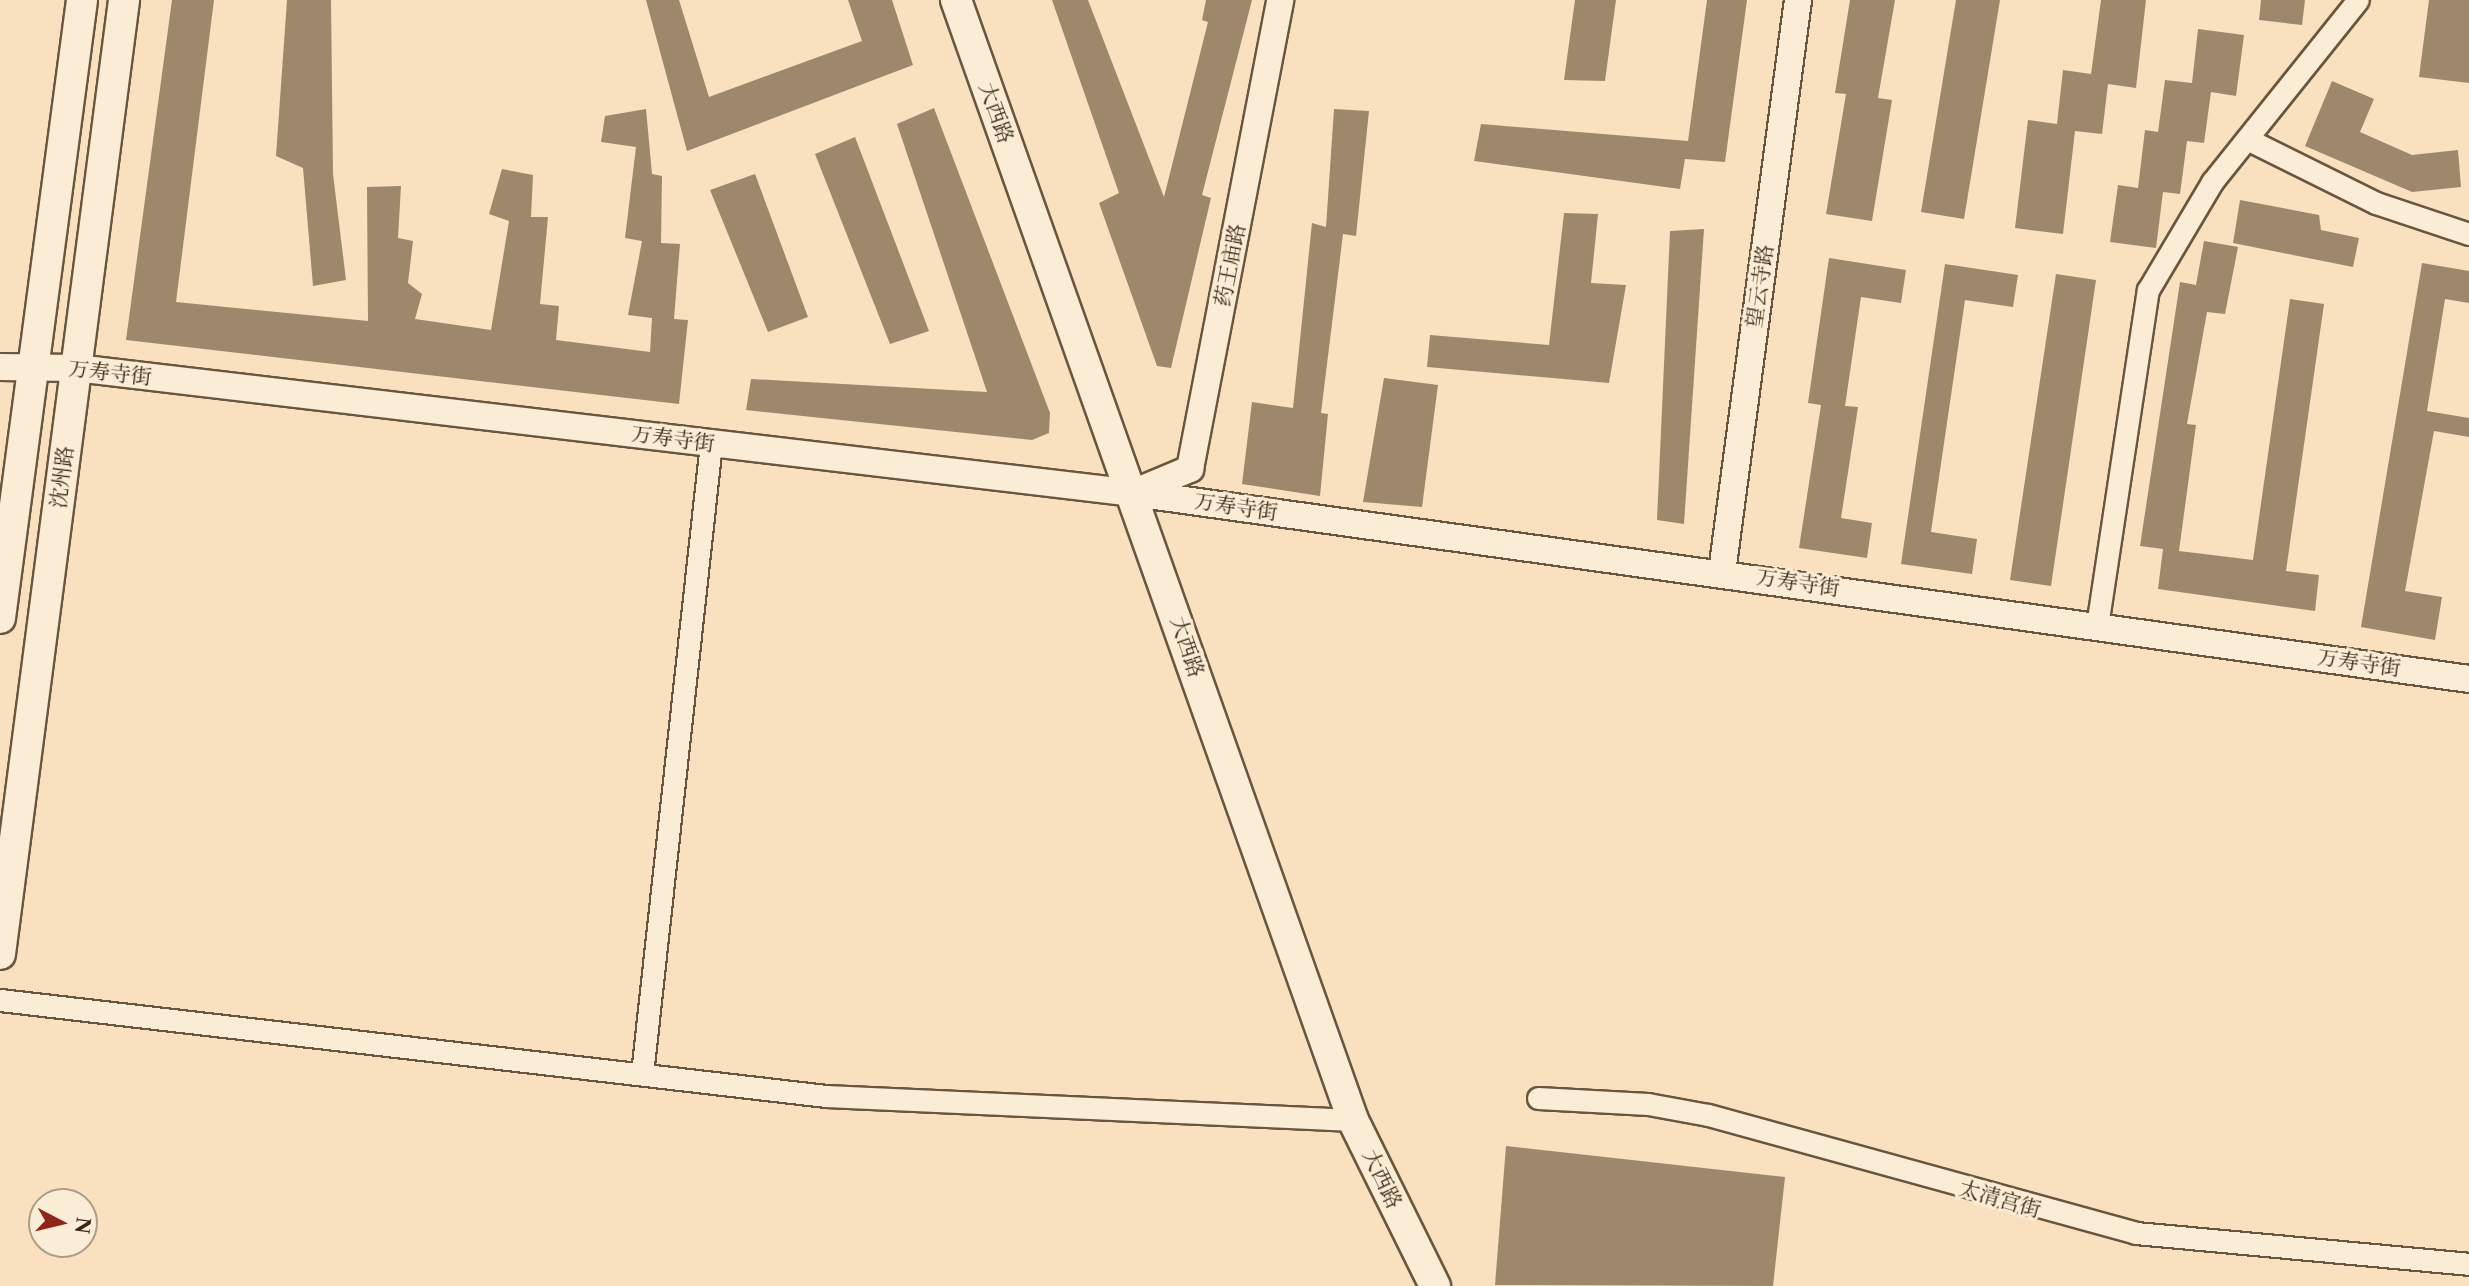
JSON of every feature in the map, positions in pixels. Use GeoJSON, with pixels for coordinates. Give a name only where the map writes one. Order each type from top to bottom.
{"type":"FeatureCollection","features":[{"type":"Feature","properties":{"kind":"main road","name":"沈州路"},"geometry":{"type":"LineString","coordinates":[[0,618],[82,0]]}},
{"type":"Feature","properties":{"kind":"main road","name":"沈州路"},"geometry":{"type":"LineString","coordinates":[[0,954],[124,0]]}},
{"type":"Feature","properties":{"kind":"main road","name":"大西路"},"geometry":{"type":"LineString","coordinates":[[956,0],[1133,493],[1353,1120],[1435,1286]]}},
{"type":"Feature","properties":{"kind":"street","name":"药王庙路"},"geometry":{"type":"LineString","coordinates":[[1133,493],[1190,469],[1280,0]]}},
{"type":"Feature","properties":{"kind":"street","name":"望云寺路"},"geometry":{"type":"LineString","coordinates":[[1722,572],[1798,0]]}},
{"type":"Feature","properties":{"kind":"street"},"geometry":{"type":"LineString","coordinates":[[2096,626],[2148,290],[2212,183],[2358,0]]}},
{"type":"Feature","properties":{"kind":"street"},"geometry":{"type":"LineString","coordinates":[[2247,139],[2376,202],[2469,234]]}},
{"type":"Feature","properties":{"kind":"street","name":"万寿寺街"},"geometry":{"type":"LineString","coordinates":[[0,367],[76,368],[1133,493],[1722,572],[2469,679]]}},
{"type":"Feature","properties":{"kind":"street"},"geometry":{"type":"LineString","coordinates":[[642,1074],[711,443]]}},
{"type":"Feature","properties":{"kind":"street"},"geometry":{"type":"LineString","coordinates":[[0,1000],[826,1096],[1353,1120]]}},
{"type":"Feature","properties":{"kind":"street","name":"太清宫街"},"geometry":{"type":"LineString","coordinates":[[1538,1098],[1648,1104],[1708,1115],[2136,1233],[2469,1264]]}},
{"type":"Feature","properties":{"kind":"building"},"geometry":{"type":"Polygon","coordinates":[[[172,0],[214,0],[176,302],[368,321],[367,187],[401,186],[398,238],[413,241],[408,283],[422,294],[415,319],[491,330],[509,221],[489,214],[502,169],[533,175],[531,217],[548,217],[540,304],[559,306],[556,340],[650,352],[652,318],[628,315],[642,241],[625,238],[636,147],[601,142],[605,116],[646,109],[652,174],[662,176],[661,243],[680,244],[674,319],[688,320],[679,404],[126,340],[172,0]]]}},
{"type":"Feature","properties":{"kind":"building"},"geometry":{"type":"Polygon","coordinates":[[[287,0],[331,0],[333,174],[346,280],[313,286],[303,168],[276,156],[287,0]]]}},
{"type":"Feature","properties":{"kind":"building"},"geometry":{"type":"Polygon","coordinates":[[[646,0],[679,0],[709,97],[862,41],[848,0],[892,0],[913,65],[687,151],[646,0]]]}},
{"type":"Feature","properties":{"kind":"building"},"geometry":{"type":"Polygon","coordinates":[[[1052,0],[1088,0],[1164,197],[1208,22],[1202,20],[1206,0],[1252,0],[1202,195],[1211,198],[1171,368],[1157,366],[1099,203],[1119,193],[1052,0]]]}},
{"type":"Feature","properties":{"kind":"building"},"geometry":{"type":"Polygon","coordinates":[[[1575,0],[1616,0],[1605,81],[1564,80],[1575,0]]]}},
{"type":"Feature","properties":{"kind":"building"},"geometry":{"type":"Polygon","coordinates":[[[1707,0],[1747,0],[1725,162],[1685,159],[1680,189],[1474,161],[1481,124],[1688,141],[1707,0]]]}},
{"type":"Feature","properties":{"kind":"building"},"geometry":{"type":"Polygon","coordinates":[[[1850,0],[1895,0],[1878,98],[1892,100],[1872,221],[1826,214],[1846,94],[1835,93],[1850,0]]]}},
{"type":"Feature","properties":{"kind":"building"},"geometry":{"type":"Polygon","coordinates":[[[1956,0],[2000,0],[1964,219],[1921,212],[1956,0]]]}},
{"type":"Feature","properties":{"kind":"building"},"geometry":{"type":"Polygon","coordinates":[[[2101,0],[2146,0],[2136,88],[2108,84],[2102,134],[2075,131],[2063,234],[2015,228],[2028,120],[2057,124],[2063,70],[2091,74],[2101,0]]]}},
{"type":"Feature","properties":{"kind":"building"},"geometry":{"type":"Polygon","coordinates":[[[2261,0],[2305,0],[2302,25],[2259,20],[2261,0]]]}},
{"type":"Feature","properties":{"kind":"building"},"geometry":{"type":"Polygon","coordinates":[[[2429,0],[2469,0],[2469,83],[2419,77],[2429,0]]]}},
{"type":"Feature","properties":{"kind":"building"},"geometry":{"type":"Polygon","coordinates":[[[2198,29],[2244,35],[2236,96],[2211,92],[2204,143],[2187,141],[2180,194],[2163,192],[2156,248],[2110,242],[2118,185],[2138,188],[2145,130],[2158,132],[2165,80],[2192,83],[2198,29]]]}},
{"type":"Feature","properties":{"kind":"building"},"geometry":{"type":"Polygon","coordinates":[[[2332,81],[2374,99],[2360,132],[2412,155],[2458,150],[2461,187],[2412,192],[2305,146],[2332,81]]]}},
{"type":"Feature","properties":{"kind":"building"},"geometry":{"type":"Polygon","coordinates":[[[934,108],[1050,413],[1049,433],[1032,440],[746,410],[751,379],[987,392],[897,124],[934,108]]]}},
{"type":"Feature","properties":{"kind":"building"},"geometry":{"type":"Polygon","coordinates":[[[1334,109],[1369,111],[1356,236],[1343,234],[1321,413],[1328,414],[1320,496],[1242,484],[1252,402],[1293,408],[1312,223],[1326,227],[1334,109]]]}},
{"type":"Feature","properties":{"kind":"building"},"geometry":{"type":"Polygon","coordinates":[[[855,137],[929,331],[890,344],[815,154],[855,137]]]}},
{"type":"Feature","properties":{"kind":"building"},"geometry":{"type":"Polygon","coordinates":[[[755,174],[808,317],[768,332],[710,190],[755,174]]]}},
{"type":"Feature","properties":{"kind":"building"},"geometry":{"type":"Polygon","coordinates":[[[2240,200],[2319,215],[2321,230],[2359,238],[2353,267],[2233,243],[2240,200]]]}},
{"type":"Feature","properties":{"kind":"building"},"geometry":{"type":"Polygon","coordinates":[[[1564,213],[1598,214],[1591,283],[1626,285],[1609,383],[1427,367],[1430,335],[1549,345],[1564,213]]]}},
{"type":"Feature","properties":{"kind":"building"},"geometry":{"type":"Polygon","coordinates":[[[1704,229],[1684,524],[1657,520],[1670,231],[1704,229]]]}},
{"type":"Feature","properties":{"kind":"building"},"geometry":{"type":"Polygon","coordinates":[[[2204,241],[2238,247],[2225,314],[2207,312],[2187,424],[2196,425],[2179,551],[2253,560],[2290,299],[2324,304],[2286,571],[2319,575],[2315,611],[2158,589],[2163,549],[2140,546],[2180,282],[2196,285],[2204,241]]]}},
{"type":"Feature","properties":{"kind":"building"},"geometry":{"type":"Polygon","coordinates":[[[1829,258],[1906,270],[1901,303],[1861,297],[1845,406],[1858,407],[1841,518],[1872,523],[1867,558],[1799,548],[1821,405],[1808,403],[1829,258]]]}},
{"type":"Feature","properties":{"kind":"building"},"geometry":{"type":"Polygon","coordinates":[[[2422,263],[2469,271],[2469,303],[2445,299],[2427,411],[2469,418],[2469,437],[2434,431],[2405,591],[2442,597],[2435,640],[2361,627],[2422,263]]]}},
{"type":"Feature","properties":{"kind":"building"},"geometry":{"type":"Polygon","coordinates":[[[1945,264],[2018,275],[2013,307],[1965,300],[1931,532],[1977,539],[1972,574],[1901,564],[1945,264]]]}},
{"type":"Feature","properties":{"kind":"building"},"geometry":{"type":"Polygon","coordinates":[[[2056,274],[2096,280],[2051,586],[2010,580],[2056,274]]]}},
{"type":"Feature","properties":{"kind":"building"},"geometry":{"type":"Polygon","coordinates":[[[1384,378],[1438,385],[1422,507],[1363,502],[1384,378]]]}},
{"type":"Feature","properties":{"kind":"building"},"geometry":{"type":"Polygon","coordinates":[[[1506,1146],[1785,1177],[1773,1286],[1495,1285],[1506,1146]]]}}]}
